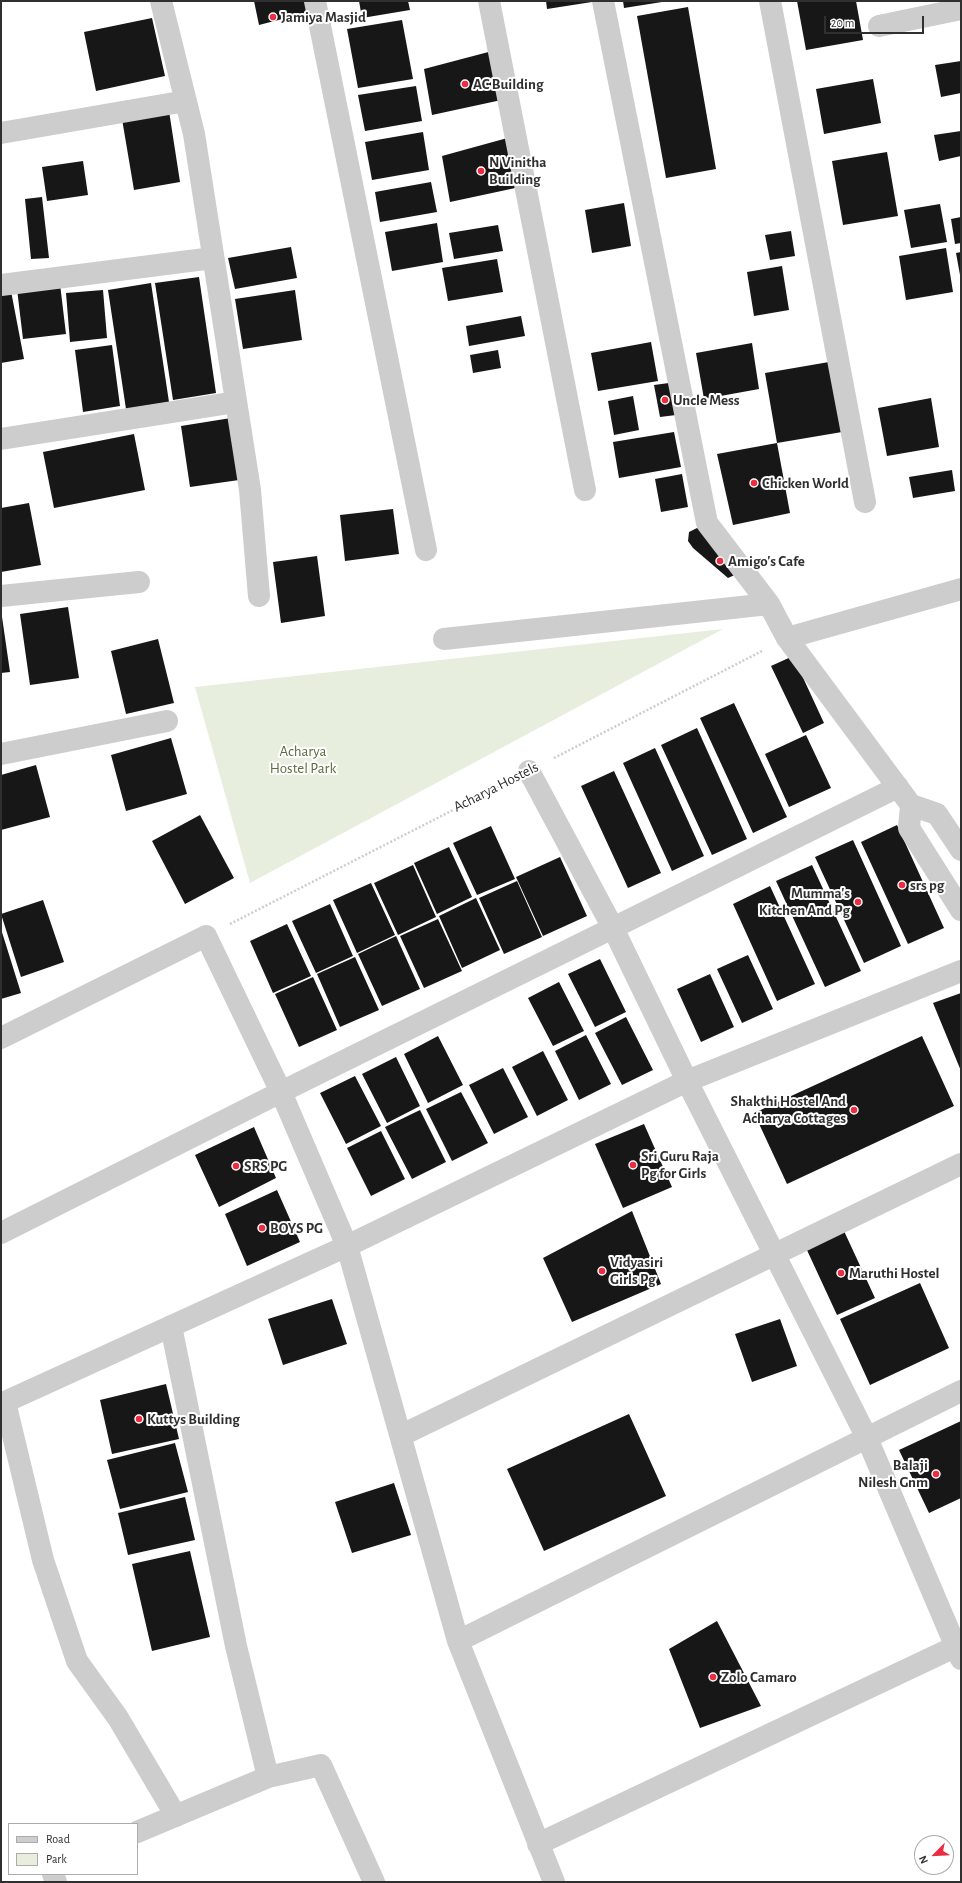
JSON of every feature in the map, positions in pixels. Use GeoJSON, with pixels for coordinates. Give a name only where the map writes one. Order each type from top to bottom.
{"type":"FeatureCollection","features":[{"type":"Feature","properties":{"kind":"street"},"geometry":{"type":"LineString","coordinates":[[161,1],[194,134],[250,490],[259,596]]}},
{"type":"Feature","properties":{"kind":"street"},"geometry":{"type":"LineString","coordinates":[[315,1],[426,550]]}},
{"type":"Feature","properties":{"kind":"street"},"geometry":{"type":"LineString","coordinates":[[489,1],[585,490]]}},
{"type":"Feature","properties":{"kind":"street"},"geometry":{"type":"LineString","coordinates":[[603,1],[707,523],[769,604],[787,638],[911,804],[937,814],[961,850]]}},
{"type":"Feature","properties":{"kind":"street"},"geometry":{"type":"LineString","coordinates":[[770,1],[865,502]]}},
{"type":"Feature","properties":{"kind":"street"},"geometry":{"type":"LineString","coordinates":[[879,26],[961,8]]}},
{"type":"Feature","properties":{"kind":"street"},"geometry":{"type":"LineString","coordinates":[[1,133],[186,101]]}},
{"type":"Feature","properties":{"kind":"street"},"geometry":{"type":"LineString","coordinates":[[1,285],[214,258]]}},
{"type":"Feature","properties":{"kind":"street"},"geometry":{"type":"LineString","coordinates":[[1,439],[236,402]]}},
{"type":"Feature","properties":{"kind":"street"},"geometry":{"type":"LineString","coordinates":[[1,596],[139,582]]}},
{"type":"Feature","properties":{"kind":"street"},"geometry":{"type":"LineString","coordinates":[[787,638],[961,589]]}},
{"type":"Feature","properties":{"kind":"street"},"geometry":{"type":"LineString","coordinates":[[444,638],[769,604]]}},
{"type":"Feature","properties":{"kind":"street"},"geometry":{"type":"LineString","coordinates":[[1,754],[167,721]]}},
{"type":"Feature","properties":{"kind":"street"},"geometry":{"type":"LineString","coordinates":[[529,771],[613,928],[687,1081],[867,1438],[959,1650],[538,1844]]}},
{"type":"Feature","properties":{"kind":"street"},"geometry":{"type":"LineString","coordinates":[[1,1233],[281,1092],[898,787]]}},
{"type":"Feature","properties":{"kind":"street"},"geometry":{"type":"LineString","coordinates":[[911,804],[909,828],[961,910]]}},
{"type":"Feature","properties":{"kind":"street"},"geometry":{"type":"LineString","coordinates":[[1,1038],[206,936],[281,1092],[347,1246],[402,1435],[458,1641],[554,1882]]}},
{"type":"Feature","properties":{"kind":"street"},"geometry":{"type":"LineString","coordinates":[[176,1816],[118,1718],[77,1661],[43,1560],[3,1403],[347,1246],[687,1081],[961,971]]}},
{"type":"Feature","properties":{"kind":"street"},"geometry":{"type":"LineString","coordinates":[[402,1435],[961,1164]]}},
{"type":"Feature","properties":{"kind":"street"},"geometry":{"type":"LineString","coordinates":[[171,1326],[236,1646],[268,1777]]}},
{"type":"Feature","properties":{"kind":"street"},"geometry":{"type":"LineString","coordinates":[[458,1641],[961,1391]]}},
{"type":"Feature","properties":{"kind":"street"},"geometry":{"type":"LineString","coordinates":[[138,1832],[268,1777],[321,1765],[374,1882]]}},
{"type":"Feature","properties":{"kind":"path","name":"Acharya Hostels"},"geometry":{"type":"LineString","coordinates":[[206,936],[787,638]]}},
{"type":"Feature","properties":{"kind":"green space","name":"Acharya Hostel Park"},"geometry":{"type":"Polygon","coordinates":[[[723,629],[250,883],[195,687],[723,629]]]}},
{"type":"Feature","properties":{"kind":"building","name":"Jamiya Masjid"},"geometry":{"type":"Polygon","coordinates":[[[254,1],[315,1],[317,10],[259,25],[254,1]]]}},
{"type":"Feature","properties":{"kind":"building"},"geometry":{"type":"Polygon","coordinates":[[[359,1],[408,1],[410,10],[362,18],[359,1]]]}},
{"type":"Feature","properties":{"kind":"building"},"geometry":{"type":"Polygon","coordinates":[[[546,1],[592,1],[592,2],[547,9],[546,1]]]}},
{"type":"Feature","properties":{"kind":"building"},"geometry":{"type":"Polygon","coordinates":[[[623,1],[662,1],[662,2],[624,8],[623,1]]]}},
{"type":"Feature","properties":{"kind":"building"},"geometry":{"type":"Polygon","coordinates":[[[797,1],[856,1],[863,40],[806,50],[797,1]]]}},
{"type":"Feature","properties":{"kind":"building"},"geometry":{"type":"Polygon","coordinates":[[[688,7],[716,169],[666,178],[637,16],[688,7]]]}},
{"type":"Feature","properties":{"kind":"building"},"geometry":{"type":"Polygon","coordinates":[[[152,18],[165,76],[96,91],[84,32],[152,18]]]}},
{"type":"Feature","properties":{"kind":"building"},"geometry":{"type":"Polygon","coordinates":[[[402,20],[413,79],[358,88],[347,29],[402,20]]]}},
{"type":"Feature","properties":{"kind":"building","name":"AC Building"},"geometry":{"type":"Polygon","coordinates":[[[496,50],[506,99],[432,115],[424,69],[496,50]]]}},
{"type":"Feature","properties":{"kind":"building"},"geometry":{"type":"Polygon","coordinates":[[[961,61],[961,93],[941,97],[935,65],[961,61]]]}},
{"type":"Feature","properties":{"kind":"building"},"geometry":{"type":"Polygon","coordinates":[[[873,79],[881,123],[824,134],[816,89],[873,79]]]}},
{"type":"Feature","properties":{"kind":"building"},"geometry":{"type":"Polygon","coordinates":[[[416,86],[422,121],[365,131],[358,95],[416,86]]]}},
{"type":"Feature","properties":{"kind":"building"},"geometry":{"type":"Polygon","coordinates":[[[169,111],[180,182],[134,190],[122,119],[169,111]]]}},
{"type":"Feature","properties":{"kind":"building"},"geometry":{"type":"Polygon","coordinates":[[[961,131],[961,156],[939,161],[934,135],[961,131]]]}},
{"type":"Feature","properties":{"kind":"building"},"geometry":{"type":"Polygon","coordinates":[[[423,132],[429,170],[372,180],[365,142],[423,132]]]}},
{"type":"Feature","properties":{"kind":"building","name":"N Vinitha Building"},"geometry":{"type":"Polygon","coordinates":[[[511,137],[520,187],[450,202],[442,156],[511,137]]]}},
{"type":"Feature","properties":{"kind":"building"},"geometry":{"type":"Polygon","coordinates":[[[887,152],[898,216],[843,225],[832,161],[887,152]]]}},
{"type":"Feature","properties":{"kind":"building"},"geometry":{"type":"Polygon","coordinates":[[[83,161],[88,195],[47,201],[42,167],[83,161]]]}},
{"type":"Feature","properties":{"kind":"building"},"geometry":{"type":"Polygon","coordinates":[[[431,182],[437,212],[380,222],[375,192],[431,182]]]}},
{"type":"Feature","properties":{"kind":"building"},"geometry":{"type":"Polygon","coordinates":[[[42,197],[49,258],[31,259],[25,199],[42,197]]]}},
{"type":"Feature","properties":{"kind":"building"},"geometry":{"type":"Polygon","coordinates":[[[624,203],[631,246],[592,253],[585,210],[624,203]]]}},
{"type":"Feature","properties":{"kind":"building"},"geometry":{"type":"Polygon","coordinates":[[[940,204],[947,242],[911,248],[904,210],[940,204]]]}},
{"type":"Feature","properties":{"kind":"building"},"geometry":{"type":"Polygon","coordinates":[[[961,217],[961,243],[955,244],[951,219],[961,217]]]}},
{"type":"Feature","properties":{"kind":"building"},"geometry":{"type":"Polygon","coordinates":[[[437,223],[443,262],[392,271],[385,232],[437,223]]]}},
{"type":"Feature","properties":{"kind":"building"},"geometry":{"type":"Polygon","coordinates":[[[498,225],[503,251],[454,259],[449,233],[498,225]]]}},
{"type":"Feature","properties":{"kind":"building"},"geometry":{"type":"Polygon","coordinates":[[[791,231],[795,256],[770,260],[765,235],[791,231]]]}},
{"type":"Feature","properties":{"kind":"building"},"geometry":{"type":"Polygon","coordinates":[[[291,247],[297,278],[235,289],[228,258],[291,247]]]}},
{"type":"Feature","properties":{"kind":"building"},"geometry":{"type":"Polygon","coordinates":[[[946,248],[953,292],[906,300],[899,256],[946,248]]]}},
{"type":"Feature","properties":{"kind":"building"},"geometry":{"type":"Polygon","coordinates":[[[961,252],[961,275],[960,275],[956,253],[961,252]]]}},
{"type":"Feature","properties":{"kind":"building"},"geometry":{"type":"Polygon","coordinates":[[[497,259],[503,292],[448,301],[442,268],[497,259]]]}},
{"type":"Feature","properties":{"kind":"building"},"geometry":{"type":"Polygon","coordinates":[[[782,266],[789,310],[754,316],[747,272],[782,266]]]}},
{"type":"Feature","properties":{"kind":"building"},"geometry":{"type":"Polygon","coordinates":[[[199,277],[216,393],[173,400],[155,283],[199,277]]]}},
{"type":"Feature","properties":{"kind":"building"},"geometry":{"type":"Polygon","coordinates":[[[151,283],[169,402],[126,409],[108,290],[151,283]]]}},
{"type":"Feature","properties":{"kind":"building"},"geometry":{"type":"Polygon","coordinates":[[[60,284],[66,334],[23,339],[17,289],[60,284]]]}},
{"type":"Feature","properties":{"kind":"building"},"geometry":{"type":"Polygon","coordinates":[[[103,290],[107,338],[70,342],[66,293],[103,290]]]}},
{"type":"Feature","properties":{"kind":"building"},"geometry":{"type":"Polygon","coordinates":[[[295,290],[302,340],[243,349],[235,299],[295,290]]]}},
{"type":"Feature","properties":{"kind":"building"},"geometry":{"type":"Polygon","coordinates":[[[11,291],[24,359],[1,363],[1,293],[11,291]]]}},
{"type":"Feature","properties":{"kind":"building"},"geometry":{"type":"Polygon","coordinates":[[[521,316],[525,336],[469,346],[466,326],[521,316]]]}},
{"type":"Feature","properties":{"kind":"building"},"geometry":{"type":"Polygon","coordinates":[[[651,342],[658,381],[598,391],[591,353],[651,342]]]}},
{"type":"Feature","properties":{"kind":"building"},"geometry":{"type":"Polygon","coordinates":[[[752,343],[759,389],[704,399],[696,353],[752,343]]]}},
{"type":"Feature","properties":{"kind":"building"},"geometry":{"type":"Polygon","coordinates":[[[112,345],[120,406],[83,412],[75,350],[112,345]]]}},
{"type":"Feature","properties":{"kind":"building"},"geometry":{"type":"Polygon","coordinates":[[[498,350],[501,368],[473,373],[470,355],[498,350]]]}},
{"type":"Feature","properties":{"kind":"building"},"geometry":{"type":"Polygon","coordinates":[[[829,362],[842,432],[777,443],[765,373],[829,362]]]}},
{"type":"Feature","properties":{"kind":"building","name":"Uncle Mess"},"geometry":{"type":"Polygon","coordinates":[[[669,383],[676,415],[660,417],[654,385],[669,383]]]}},
{"type":"Feature","properties":{"kind":"building"},"geometry":{"type":"Polygon","coordinates":[[[633,396],[639,430],[614,435],[608,401],[633,396]]]}},
{"type":"Feature","properties":{"kind":"building"},"geometry":{"type":"Polygon","coordinates":[[[931,398],[939,447],[887,456],[878,408],[931,398]]]}},
{"type":"Feature","properties":{"kind":"building"},"geometry":{"type":"Polygon","coordinates":[[[231,418],[239,480],[190,487],[181,426],[231,418]]]}},
{"type":"Feature","properties":{"kind":"building"},"geometry":{"type":"Polygon","coordinates":[[[674,432],[681,467],[619,478],[613,442],[674,432]]]}},
{"type":"Feature","properties":{"kind":"building"},"geometry":{"type":"Polygon","coordinates":[[[134,434],[145,490],[54,508],[43,452],[134,434]]]}},
{"type":"Feature","properties":{"kind":"building","name":"Chicken World"},"geometry":{"type":"Polygon","coordinates":[[[777,443],[790,513],[733,525],[717,454],[777,443]]]}},
{"type":"Feature","properties":{"kind":"building"},"geometry":{"type":"Polygon","coordinates":[[[952,470],[955,491],[913,498],[909,477],[952,470]]]}},
{"type":"Feature","properties":{"kind":"building"},"geometry":{"type":"Polygon","coordinates":[[[682,474],[688,507],[661,512],[655,479],[682,474]]]}},
{"type":"Feature","properties":{"kind":"building"},"geometry":{"type":"Polygon","coordinates":[[[29,503],[41,565],[1,572],[1,508],[29,503]]]}},
{"type":"Feature","properties":{"kind":"building"},"geometry":{"type":"Polygon","coordinates":[[[393,509],[399,554],[345,561],[340,515],[393,509]]]}},
{"type":"Feature","properties":{"kind":"building","name":"Amigo's Cafe"},"geometry":{"type":"Polygon","coordinates":[[[707,523],[739,573],[728,578],[693,548],[688,541],[689,532],[707,523]]]}},
{"type":"Feature","properties":{"kind":"building"},"geometry":{"type":"Polygon","coordinates":[[[317,556],[325,616],[281,623],[273,562],[317,556]]]}},
{"type":"Feature","properties":{"kind":"building"},"geometry":{"type":"Polygon","coordinates":[[[68,607],[79,678],[30,685],[20,614],[68,607]]]}},
{"type":"Feature","properties":{"kind":"building"},"geometry":{"type":"Polygon","coordinates":[[[1,610],[10,672],[1,673],[1,610]]]}},
{"type":"Feature","properties":{"kind":"building"},"geometry":{"type":"Polygon","coordinates":[[[158,639],[174,703],[126,714],[111,651],[158,639]]]}},
{"type":"Feature","properties":{"kind":"building"},"geometry":{"type":"Polygon","coordinates":[[[793,656],[824,723],[803,733],[771,666],[793,656]]]}},
{"type":"Feature","properties":{"kind":"building"},"geometry":{"type":"Polygon","coordinates":[[[734,703],[787,817],[753,833],[700,718],[734,703]]]}},
{"type":"Feature","properties":{"kind":"building"},"geometry":{"type":"Polygon","coordinates":[[[697,728],[747,839],[712,855],[661,745],[697,728]]]}},
{"type":"Feature","properties":{"kind":"building"},"geometry":{"type":"Polygon","coordinates":[[[806,735],[831,788],[789,807],[765,754],[806,735]]]}},
{"type":"Feature","properties":{"kind":"building"},"geometry":{"type":"Polygon","coordinates":[[[171,738],[187,794],[126,811],[111,755],[171,738]]]}},
{"type":"Feature","properties":{"kind":"building"},"geometry":{"type":"Polygon","coordinates":[[[655,748],[704,856],[672,871],[623,763],[655,748]]]}},
{"type":"Feature","properties":{"kind":"building"},"geometry":{"type":"Polygon","coordinates":[[[36,765],[50,817],[1,830],[1,775],[36,765]]]}},
{"type":"Feature","properties":{"kind":"building"},"geometry":{"type":"Polygon","coordinates":[[[614,771],[661,873],[628,888],[581,786],[614,771]]]}},
{"type":"Feature","properties":{"kind":"building"},"geometry":{"type":"Polygon","coordinates":[[[200,815],[234,878],[185,904],[152,841],[200,815]]]}},
{"type":"Feature","properties":{"kind":"building","name":"srs pg"},"geometry":{"type":"Polygon","coordinates":[[[897,825],[944,928],[908,944],[861,842],[897,825]]]}},
{"type":"Feature","properties":{"kind":"building"},"geometry":{"type":"Polygon","coordinates":[[[491,826],[515,879],[477,895],[453,843],[491,826]]]}},
{"type":"Feature","properties":{"kind":"building","name":"Mumma's Kitchen And Pg"},"geometry":{"type":"Polygon","coordinates":[[[853,840],[901,946],[864,963],[815,857],[853,840]]]}},
{"type":"Feature","properties":{"kind":"building"},"geometry":{"type":"Polygon","coordinates":[[[449,847],[472,897],[437,914],[414,863],[449,847]]]}},
{"type":"Feature","properties":{"kind":"building"},"geometry":{"type":"Polygon","coordinates":[[[560,857],[587,916],[543,936],[516,877],[560,857]]]}},
{"type":"Feature","properties":{"kind":"building"},"geometry":{"type":"Polygon","coordinates":[[[413,865],[436,917],[398,935],[374,883],[413,865]]]}},
{"type":"Feature","properties":{"kind":"building"},"geometry":{"type":"Polygon","coordinates":[[[812,865],[861,971],[825,987],[776,881],[812,865]]]}},
{"type":"Feature","properties":{"kind":"building"},"geometry":{"type":"Polygon","coordinates":[[[517,881],[542,937],[504,954],[479,898],[517,881]]]}},
{"type":"Feature","properties":{"kind":"building"},"geometry":{"type":"Polygon","coordinates":[[[371,883],[395,935],[357,953],[333,900],[371,883]]]}},
{"type":"Feature","properties":{"kind":"building"},"geometry":{"type":"Polygon","coordinates":[[[770,886],[815,984],[777,1001],[733,904],[770,886]]]}},
{"type":"Feature","properties":{"kind":"building"},"geometry":{"type":"Polygon","coordinates":[[[476,898],[500,950],[462,968],[439,916],[476,898]]]}},
{"type":"Feature","properties":{"kind":"building"},"geometry":{"type":"Polygon","coordinates":[[[43,900],[64,962],[21,977],[1,914],[43,900]]]}},
{"type":"Feature","properties":{"kind":"building"},"geometry":{"type":"Polygon","coordinates":[[[330,904],[353,956],[316,973],[292,921],[330,904]]]}},
{"type":"Feature","properties":{"kind":"building"},"geometry":{"type":"Polygon","coordinates":[[[438,919],[462,971],[424,988],[400,936],[438,919]]]}},
{"type":"Feature","properties":{"kind":"building"},"geometry":{"type":"Polygon","coordinates":[[[287,924],[311,976],[273,993],[250,941],[287,924]]]}},
{"type":"Feature","properties":{"kind":"building"},"geometry":{"type":"Polygon","coordinates":[[[1,929],[21,993],[1,999],[1,929]]]}},
{"type":"Feature","properties":{"kind":"building"},"geometry":{"type":"Polygon","coordinates":[[[396,936],[420,989],[382,1006],[358,954],[396,936]]]}},
{"type":"Feature","properties":{"kind":"building"},"geometry":{"type":"Polygon","coordinates":[[[748,955],[773,1009],[742,1023],[717,969],[748,955]]]}},
{"type":"Feature","properties":{"kind":"building"},"geometry":{"type":"Polygon","coordinates":[[[355,957],[379,1010],[340,1027],[317,974],[355,957]]]}},
{"type":"Feature","properties":{"kind":"building"},"geometry":{"type":"Polygon","coordinates":[[[600,959],[626,1012],[595,1027],[568,974],[600,959]]]}},
{"type":"Feature","properties":{"kind":"building"},"geometry":{"type":"Polygon","coordinates":[[[710,974],[734,1027],[701,1042],[677,989],[710,974]]]}},
{"type":"Feature","properties":{"kind":"building"},"geometry":{"type":"Polygon","coordinates":[[[313,977],[337,1030],[299,1047],[275,994],[313,977]]]}},
{"type":"Feature","properties":{"kind":"building"},"geometry":{"type":"Polygon","coordinates":[[[559,982],[584,1031],[553,1046],[528,998],[559,982]]]}},
{"type":"Feature","properties":{"kind":"building"},"geometry":{"type":"Polygon","coordinates":[[[961,993],[961,1071],[933,1003],[961,993]]]}},
{"type":"Feature","properties":{"kind":"building"},"geometry":{"type":"Polygon","coordinates":[[[626,1017],[653,1070],[622,1085],[595,1033],[626,1017]]]}},
{"type":"Feature","properties":{"kind":"building"},"geometry":{"type":"Polygon","coordinates":[[[586,1035],[611,1084],[579,1100],[555,1051],[586,1035]]]}},
{"type":"Feature","properties":{"kind":"building"},"geometry":{"type":"Polygon","coordinates":[[[438,1036],[463,1085],[428,1103],[404,1054],[438,1036]]]}},
{"type":"Feature","properties":{"kind":"building","name":"Shakthi Hostel And Acharya Cottages"},"geometry":{"type":"Polygon","coordinates":[[[922,1036],[954,1106],[787,1184],[754,1113],[922,1036]]]}},
{"type":"Feature","properties":{"kind":"building"},"geometry":{"type":"Polygon","coordinates":[[[543,1051],[568,1100],[537,1116],[512,1067],[543,1051]]]}},
{"type":"Feature","properties":{"kind":"building"},"geometry":{"type":"Polygon","coordinates":[[[396,1057],[420,1106],[387,1123],[362,1074],[396,1057]]]}},
{"type":"Feature","properties":{"kind":"building"},"geometry":{"type":"Polygon","coordinates":[[[503,1068],[528,1117],[494,1134],[469,1085],[503,1068]]]}},
{"type":"Feature","properties":{"kind":"building"},"geometry":{"type":"Polygon","coordinates":[[[355,1076],[381,1126],[346,1144],[320,1093],[355,1076]]]}},
{"type":"Feature","properties":{"kind":"building"},"geometry":{"type":"Polygon","coordinates":[[[461,1092],[488,1143],[452,1161],[426,1109],[461,1092]]]}},
{"type":"Feature","properties":{"kind":"building"},"geometry":{"type":"Polygon","coordinates":[[[420,1110],[446,1162],[412,1179],[385,1127],[420,1110]]]}},
{"type":"Feature","properties":{"kind":"building","name":"Sri Guru Raja Pg for Girls"},"geometry":{"type":"Polygon","coordinates":[[[644,1124],[672,1187],[623,1208],[595,1144],[644,1124]]]}},
{"type":"Feature","properties":{"kind":"building","name":"SRS PG"},"geometry":{"type":"Polygon","coordinates":[[[254,1127],[276,1178],[219,1207],[195,1155],[254,1127]]]}},
{"type":"Feature","properties":{"kind":"building"},"geometry":{"type":"Polygon","coordinates":[[[381,1131],[405,1179],[371,1196],[347,1148],[381,1131]]]}},
{"type":"Feature","properties":{"kind":"building","name":"BOYS PG"},"geometry":{"type":"Polygon","coordinates":[[[277,1190],[300,1242],[247,1266],[225,1214],[277,1190]]]}},
{"type":"Feature","properties":{"kind":"building","name":"Vidyasiri Girls Pg"},"geometry":{"type":"Polygon","coordinates":[[[632,1211],[661,1284],[572,1322],[543,1258],[632,1211]]]}},
{"type":"Feature","properties":{"kind":"building","name":"Maruthi Hostel"},"geometry":{"type":"Polygon","coordinates":[[[844,1231],[875,1298],[837,1315],[806,1248],[844,1231]]]}},
{"type":"Feature","properties":{"kind":"building"},"geometry":{"type":"Polygon","coordinates":[[[920,1283],[949,1348],[870,1385],[840,1319],[920,1283]]]}},
{"type":"Feature","properties":{"kind":"building"},"geometry":{"type":"Polygon","coordinates":[[[332,1299],[347,1344],[283,1365],[268,1319],[332,1299]]]}},
{"type":"Feature","properties":{"kind":"building"},"geometry":{"type":"Polygon","coordinates":[[[780,1319],[797,1366],[752,1382],[735,1334],[780,1319]]]}},
{"type":"Feature","properties":{"kind":"building","name":"Kuttys Building"},"geometry":{"type":"Polygon","coordinates":[[[166,1384],[179,1439],[112,1454],[100,1400],[166,1384]]]}},
{"type":"Feature","properties":{"kind":"building"},"geometry":{"type":"Polygon","coordinates":[[[629,1414],[666,1496],[544,1551],[507,1469],[629,1414]]]}},
{"type":"Feature","properties":{"kind":"building","name":"Balaji Nilesh Gnm"},"geometry":{"type":"Polygon","coordinates":[[[961,1421],[961,1498],[929,1513],[899,1450],[961,1421]]]}},
{"type":"Feature","properties":{"kind":"building"},"geometry":{"type":"Polygon","coordinates":[[[175,1443],[188,1492],[120,1509],[107,1460],[175,1443]]]}},
{"type":"Feature","properties":{"kind":"building"},"geometry":{"type":"Polygon","coordinates":[[[394,1483],[411,1535],[352,1553],[335,1502],[394,1483]]]}},
{"type":"Feature","properties":{"kind":"building"},"geometry":{"type":"Polygon","coordinates":[[[185,1497],[195,1540],[128,1555],[118,1513],[185,1497]]]}},
{"type":"Feature","properties":{"kind":"building"},"geometry":{"type":"Polygon","coordinates":[[[190,1551],[210,1637],[152,1651],[132,1564],[190,1551]]]}},
{"type":"Feature","properties":{"kind":"building","name":"Zolo Camaro"},"geometry":{"type":"Polygon","coordinates":[[[717,1621],[761,1706],[700,1728],[669,1649],[717,1621]]]}},
{"type":"Feature","properties":{"kind":"place","name":"Jamiya Masjid"},"geometry":{"type":"Point","coordinates":[273,17]}},
{"type":"Feature","properties":{"kind":"place","name":"AC Building"},"geometry":{"type":"Point","coordinates":[465,84]}},
{"type":"Feature","properties":{"kind":"place","name":"N Vinitha Building"},"geometry":{"type":"Point","coordinates":[481,171]}},
{"type":"Feature","properties":{"kind":"place","name":"Uncle Mess"},"geometry":{"type":"Point","coordinates":[665,400]}},
{"type":"Feature","properties":{"kind":"place","name":"Chicken World"},"geometry":{"type":"Point","coordinates":[754,483]}},
{"type":"Feature","properties":{"kind":"place","name":"Amigo's Cafe"},"geometry":{"type":"Point","coordinates":[720,561]}},
{"type":"Feature","properties":{"kind":"place","name":"srs pg"},"geometry":{"type":"Point","coordinates":[902,885]}},
{"type":"Feature","properties":{"kind":"place","name":"Mumma's Kitchen And Pg"},"geometry":{"type":"Point","coordinates":[858,902]}},
{"type":"Feature","properties":{"kind":"place","name":"Shakthi Hostel And Acharya Cottages"},"geometry":{"type":"Point","coordinates":[854,1110]}},
{"type":"Feature","properties":{"kind":"place","name":"Sri Guru Raja Pg for Girls"},"geometry":{"type":"Point","coordinates":[633,1165]}},
{"type":"Feature","properties":{"kind":"place","name":"SRS PG"},"geometry":{"type":"Point","coordinates":[236,1166]}},
{"type":"Feature","properties":{"kind":"place","name":"BOYS PG"},"geometry":{"type":"Point","coordinates":[262,1228]}},
{"type":"Feature","properties":{"kind":"place","name":"Vidyasiri Girls Pg"},"geometry":{"type":"Point","coordinates":[602,1271]}},
{"type":"Feature","properties":{"kind":"place","name":"Maruthi Hostel"},"geometry":{"type":"Point","coordinates":[841,1273]}},
{"type":"Feature","properties":{"kind":"place","name":"Kuttys Building"},"geometry":{"type":"Point","coordinates":[139,1419]}},
{"type":"Feature","properties":{"kind":"place","name":"Balaji Nilesh Gnm"},"geometry":{"type":"Point","coordinates":[936,1474]}},
{"type":"Feature","properties":{"kind":"place","name":"Zolo Camaro"},"geometry":{"type":"Point","coordinates":[713,1677]}}]}
